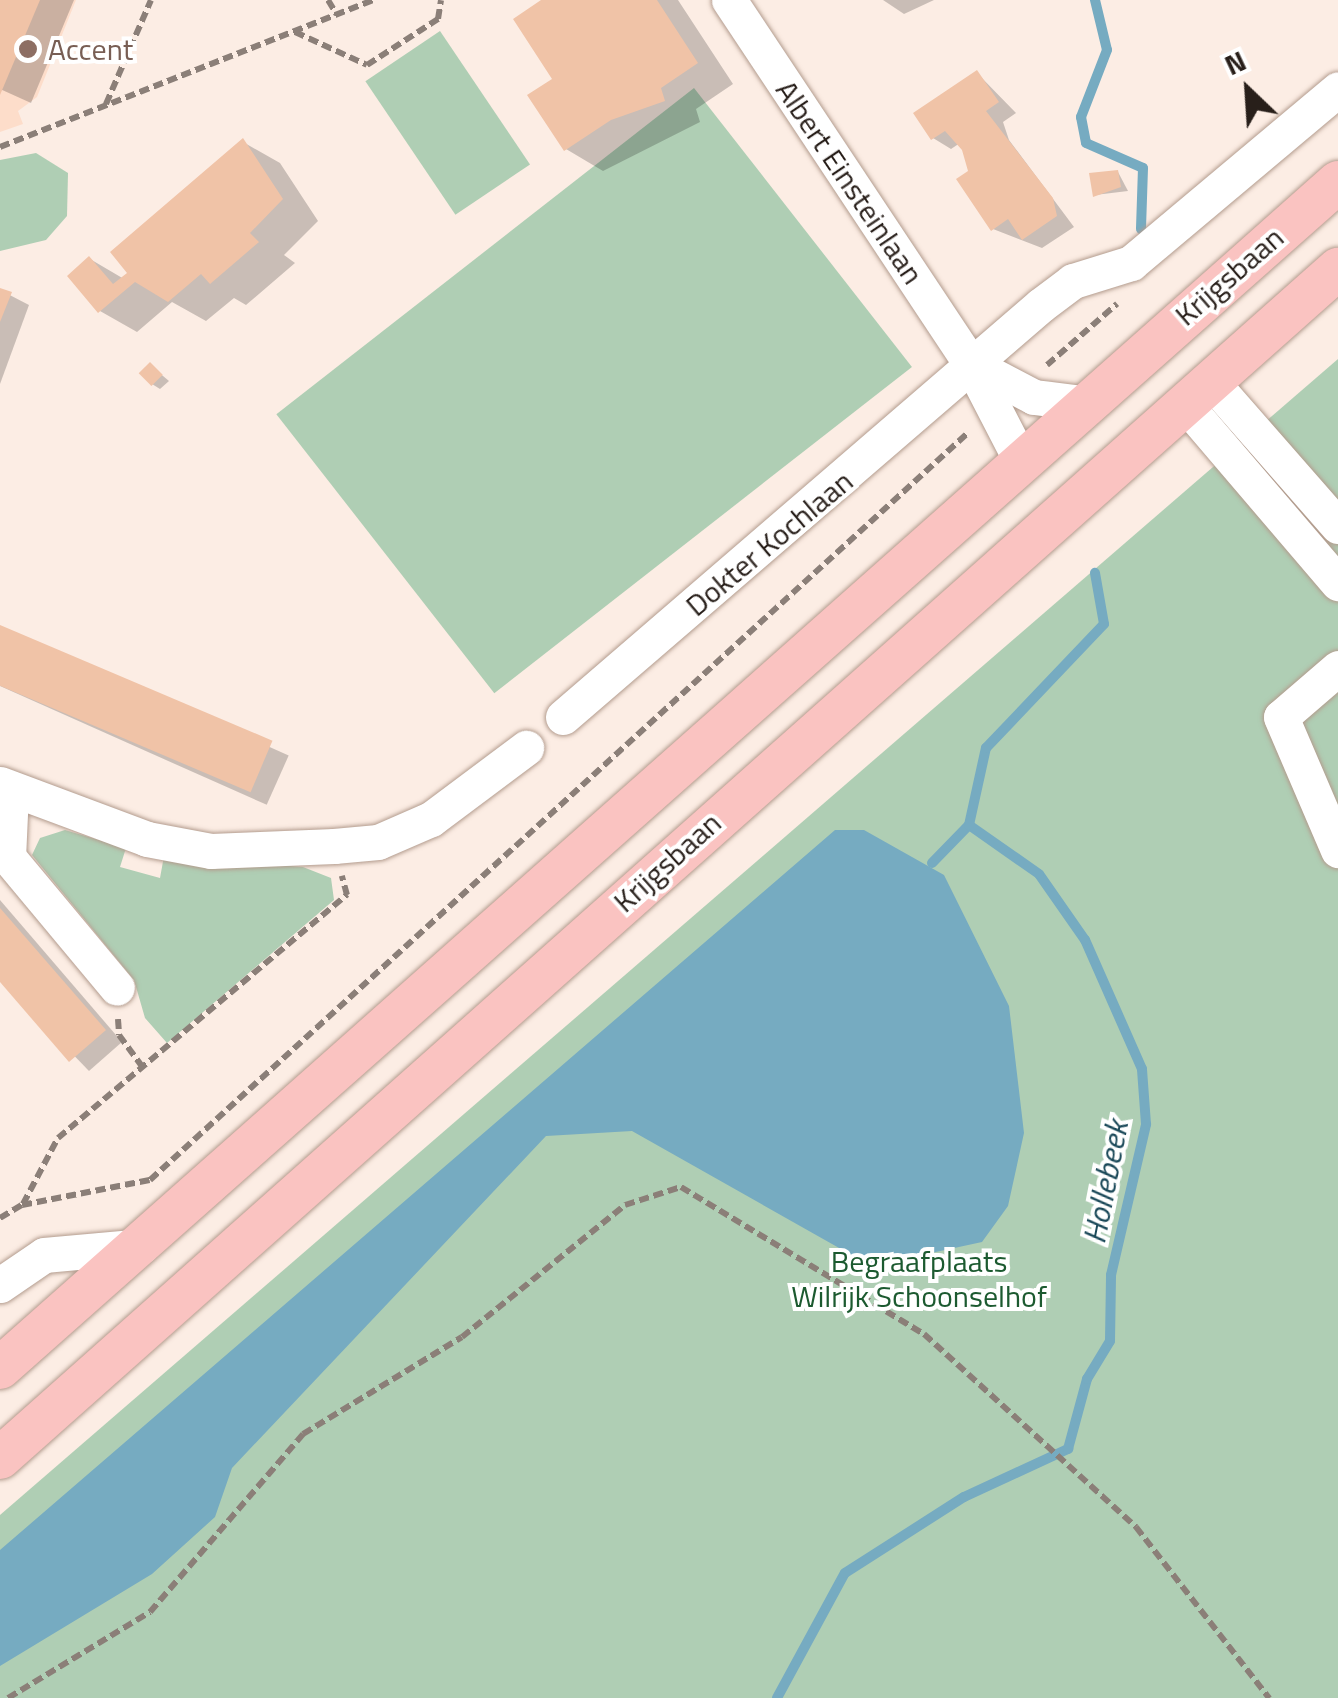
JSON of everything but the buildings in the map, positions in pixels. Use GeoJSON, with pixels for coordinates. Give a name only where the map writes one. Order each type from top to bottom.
{"type":"FeatureCollection","features":[{"type":"Feature","properties":{"kind":"main road","name":"Krijgsbaan"},"geometry":{"type":"LineString","coordinates":[[0,1368],[142,1246],[1019,457],[1338,182]]}},
{"type":"Feature","properties":{"kind":"main road","name":"Krijgsbaan"},"geometry":{"type":"LineString","coordinates":[[0,1458],[1338,269]]}},
{"type":"Feature","properties":{"kind":"street","name":"Albert Einsteinlaan"},"geometry":{"type":"LineString","coordinates":[[729,0],[971,364],[1006,401],[1019,457]]}},
{"type":"Feature","properties":{"kind":"street","name":"Dokter Kochlaan"},"geometry":{"type":"LineString","coordinates":[[564,717],[971,364],[1073,281],[1131,263],[1338,89]]}},
{"type":"Feature","properties":{"kind":"street"},"geometry":{"type":"LineString","coordinates":[[1197,391],[1287,467],[1338,526]]}},
{"type":"Feature","properties":{"kind":"street"},"geometry":{"type":"LineString","coordinates":[[1197,391],[1338,583]]}},
{"type":"Feature","properties":{"kind":"street"},"geometry":{"type":"LineString","coordinates":[[1006,401],[1081,403]]}},
{"type":"Feature","properties":{"kind":"street"},"geometry":{"type":"LineString","coordinates":[[1338,668],[1282,717],[1338,850]]}},
{"type":"Feature","properties":{"kind":"street"},"geometry":{"type":"LineString","coordinates":[[116,988],[8,857],[6,788],[84,822],[210,851],[334,846],[378,842],[431,819],[526,748]]}},
{"type":"Feature","properties":{"kind":"street"},"geometry":{"type":"LineString","coordinates":[[13,1274],[142,1246]]}},
{"type":"Feature","properties":{"kind":"path"},"geometry":{"type":"LineString","coordinates":[[106,105],[151,0]]}},
{"type":"Feature","properties":{"kind":"path"},"geometry":{"type":"LineString","coordinates":[[328,0],[337,14]]}},
{"type":"Feature","properties":{"kind":"path"},"geometry":{"type":"LineString","coordinates":[[0,146],[374,0]]}},
{"type":"Feature","properties":{"kind":"path"},"geometry":{"type":"LineString","coordinates":[[294,32],[367,65],[438,19],[441,0]]}},
{"type":"Feature","properties":{"kind":"path"},"geometry":{"type":"LineString","coordinates":[[0,1218],[22,1205],[150,1180],[1122,299]]}},
{"type":"Feature","properties":{"kind":"path"},"geometry":{"type":"LineString","coordinates":[[22,1205],[58,1138],[347,894],[334,846]]}},
{"type":"Feature","properties":{"kind":"path"},"geometry":{"type":"LineString","coordinates":[[116,988],[119,1036],[144,1069]]}},
{"type":"Feature","properties":{"kind":"path"},"geometry":{"type":"LineString","coordinates":[[8,1698],[150,1612],[303,1434],[462,1337],[625,1205],[682,1187],[924,1334],[1136,1527],[1270,1698]]}},
{"type":"Feature","properties":{"kind":"shaded area","name":"Accent"},"geometry":{"type":"Polygon","coordinates":[[[0,0],[76,0],[37,97],[18,111],[23,124],[0,132],[0,0]]]}},
{"type":"Feature","properties":{"kind":"green space"},"geometry":{"type":"Polygon","coordinates":[[[440,31],[530,164],[455,215],[365,81],[440,31]]]}},
{"type":"Feature","properties":{"kind":"green space"},"geometry":{"type":"Polygon","coordinates":[[[694,88],[912,367],[494,693],[276,414],[694,88]]]}},
{"type":"Feature","properties":{"kind":"green space"},"geometry":{"type":"Polygon","coordinates":[[[36,153],[68,173],[67,216],[46,240],[0,251],[0,160],[36,153]]]}},
{"type":"Feature","properties":{"kind":"green space","name":"Begraafplaats Wilrijk Schoonselhof"},"geometry":{"type":"Polygon","coordinates":[[[1338,359],[1338,1698],[0,1698],[0,1515],[1338,359]]]}},
{"type":"Feature","properties":{"kind":"green space"},"geometry":{"type":"Polygon","coordinates":[[[65,830],[126,848],[120,867],[160,878],[164,856],[303,867],[331,878],[334,900],[167,1043],[145,1018],[134,980],[32,855],[40,838],[65,830]]]}},
{"type":"Feature","properties":{"kind":"water"},"geometry":{"type":"Polygon","coordinates":[[[835,830],[864,830],[944,875],[1009,1006],[1024,1133],[1008,1206],[982,1242],[871,1266],[632,1131],[546,1136],[232,1468],[215,1517],[152,1574],[0,1666],[0,1550],[835,830]]]}},
{"type":"Feature","properties":{"kind":"waterway","name":"Hollebeek"},"geometry":{"type":"LineString","coordinates":[[1095,0],[1107,50],[1081,117],[1086,143],[1143,168],[1141,229]]}},
{"type":"Feature","properties":{"kind":"waterway","name":"Hollebeek"},"geometry":{"type":"LineString","coordinates":[[777,1698],[845,1573],[964,1497],[1068,1449],[1087,1379],[1110,1341],[1111,1275],[1146,1124],[1142,1069],[1085,940],[1039,874],[969,825],[986,748],[1104,624],[1095,573]]}},
{"type":"Feature","properties":{"kind":"waterway"},"geometry":{"type":"LineString","coordinates":[[932,863],[969,825]]}},
{"type":"Feature","properties":{"kind":"place","name":"Accent"},"geometry":{"type":"Point","coordinates":[28,49]}}]}
